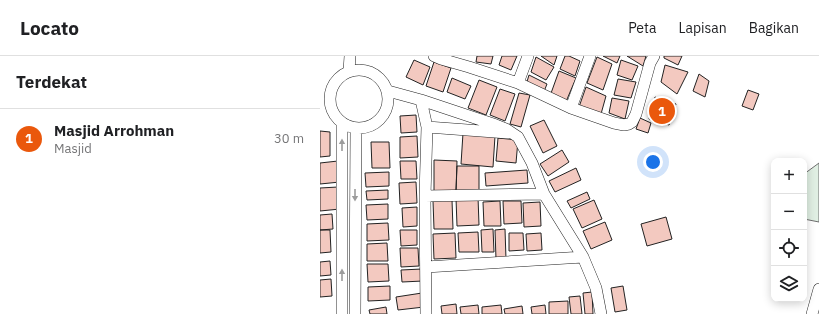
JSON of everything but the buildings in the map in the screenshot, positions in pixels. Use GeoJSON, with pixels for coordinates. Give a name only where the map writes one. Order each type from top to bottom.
{"type":"FeatureCollection","features":[{"type":"Feature","properties":{"kind":"street"},"geometry":{"type":"LineString","coordinates":[[349,71],[350,56]]}},
{"type":"Feature","properties":{"kind":"street"},"geometry":{"type":"LineString","coordinates":[[434,56],[441,59],[471,61],[571,108],[624,125],[632,122],[636,114],[650,63],[654,56]]}},
{"type":"Feature","properties":{"kind":"street"},"geometry":{"type":"LineString","coordinates":[[518,83],[528,56]]}},
{"type":"Feature","properties":{"kind":"street"},"geometry":{"type":"LineString","coordinates":[[571,108],[590,56]]}},
{"type":"Feature","properties":{"kind":"street"},"geometry":{"type":"LineString","coordinates":[[359,69],[368,71],[377,75],[384,82],[388,91],[389,101],[387,110],[382,118],[374,125],[365,128],[349,127],[342,123],[332,110],[330,102],[325,94],[340,76],[349,71],[359,69]]}},
{"type":"Feature","properties":{"kind":"street"},"geometry":{"type":"LineString","coordinates":[[388,91],[421,100],[501,127],[518,137],[532,162],[544,194],[583,257],[596,288],[601,314]]}},
{"type":"Feature","properties":{"kind":"street"},"geometry":{"type":"LineString","coordinates":[[421,100],[427,127],[425,196],[426,314]]}},
{"type":"Feature","properties":{"kind":"street"},"geometry":{"type":"LineString","coordinates":[[342,123],[342,314]]}},
{"type":"Feature","properties":{"kind":"street"},"geometry":{"type":"LineString","coordinates":[[427,127],[514,134]]}},
{"type":"Feature","properties":{"kind":"street"},"geometry":{"type":"LineString","coordinates":[[355,314],[356,128]]}},
{"type":"Feature","properties":{"kind":"street"},"geometry":{"type":"LineString","coordinates":[[425,196],[544,194]]}},
{"type":"Feature","properties":{"kind":"street"},"geometry":{"type":"LineString","coordinates":[[426,267],[583,257]]}},
{"type":"Feature","properties":{"kind":"street"},"geometry":{"type":"LineString","coordinates":[[812,314],[819,290]]}},
{"type":"Feature","properties":{"kind":"green space"},"geometry":{"type":"Polygon","coordinates":[[[819,163],[819,222],[807,220],[807,172],[819,163]]]}},
{"type":"Feature","properties":{"kind":"place","name":"Masjid Arrohman"},"geometry":{"type":"Point","coordinates":[662,111]}}]}
